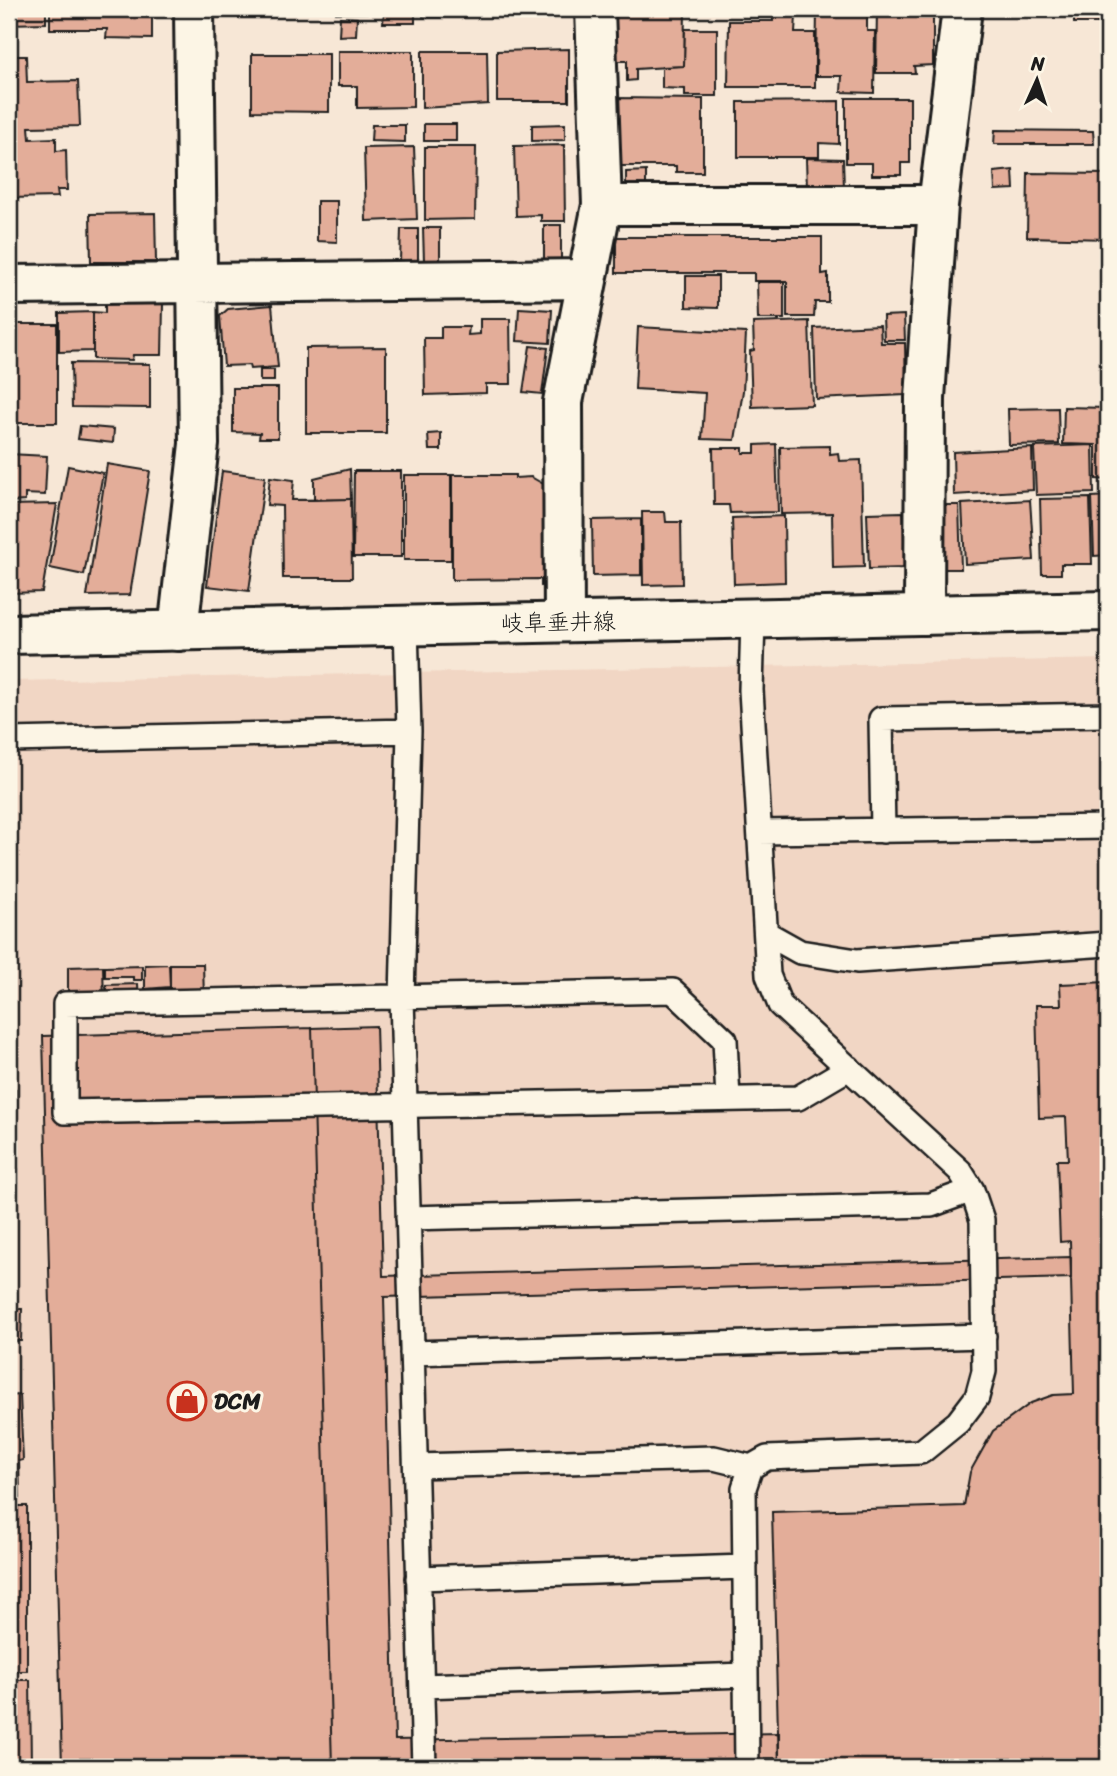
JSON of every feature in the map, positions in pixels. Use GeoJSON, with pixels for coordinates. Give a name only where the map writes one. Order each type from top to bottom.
{"type":"FeatureCollection","features":[{"type":"Feature","properties":{"kind":"street"},"geometry":{"type":"LineString","coordinates":[[178,631],[199,444],[194,9]]}},
{"type":"Feature","properties":{"kind":"street"},"geometry":{"type":"LineString","coordinates":[[564,622],[563,402],[585,279],[602,205],[595,9]]}},
{"type":"Feature","properties":{"kind":"street"},"geometry":{"type":"LineString","coordinates":[[924,615],[925,398],[938,205],[962,9]]}},
{"type":"Feature","properties":{"kind":"street"},"geometry":{"type":"LineString","coordinates":[[602,205],[938,205]]}},
{"type":"Feature","properties":{"kind":"street"},"geometry":{"type":"LineString","coordinates":[[9,285],[585,279]]}},
{"type":"Feature","properties":{"kind":"street","name":"岐阜垂井線"},"geometry":{"type":"LineString","coordinates":[[9,634],[1108,611]]}},
{"type":"Feature","properties":{"kind":"lane"},"geometry":{"type":"LineString","coordinates":[[415,1466],[714,1458],[751,1467],[768,1458],[921,1452],[958,1422],[977,1397],[985,1371],[982,1220],[972,1190],[960,1171],[780,1005],[768,975],[751,690],[752,619]]}},
{"type":"Feature","properties":{"kind":"lane"},"geometry":{"type":"LineString","coordinates":[[406,626],[408,731],[402,997],[424,1767]]}},
{"type":"Feature","properties":{"kind":"lane"},"geometry":{"type":"LineString","coordinates":[[883,831],[881,719],[1108,715]]}},
{"type":"Feature","properties":{"kind":"lane"},"geometry":{"type":"LineString","coordinates":[[9,740],[408,731]]}},
{"type":"Feature","properties":{"kind":"lane"},"geometry":{"type":"LineString","coordinates":[[760,832],[1108,827]]}},
{"type":"Feature","properties":{"kind":"lane"},"geometry":{"type":"LineString","coordinates":[[766,933],[800,952],[857,961],[1108,944]]}},
{"type":"Feature","properties":{"kind":"lane"},"geometry":{"type":"LineString","coordinates":[[728,1099],[725,1040],[673,991],[65,1004],[65,1112],[798,1098],[849,1068]]}},
{"type":"Feature","properties":{"kind":"lane"},"geometry":{"type":"LineString","coordinates":[[408,1218],[931,1205],[972,1190]]}},
{"type":"Feature","properties":{"kind":"lane"},"geometry":{"type":"LineString","coordinates":[[412,1353],[984,1336]]}},
{"type":"Feature","properties":{"kind":"lane"},"geometry":{"type":"LineString","coordinates":[[747,1767],[744,1488],[751,1467]]}},
{"type":"Feature","properties":{"kind":"lane"},"geometry":{"type":"LineString","coordinates":[[418,1578],[745,1567]]}},
{"type":"Feature","properties":{"kind":"lane"},"geometry":{"type":"LineString","coordinates":[[422,1686],[746,1675]]}},
{"type":"Feature","properties":{"kind":"shaded area"},"geometry":{"type":"Polygon","coordinates":[[[1108,659],[1108,1767],[9,1767],[9,681],[1108,659]]]}},
{"type":"Feature","properties":{"kind":"building"},"geometry":{"type":"Polygon","coordinates":[[[10,9],[46,9],[46,23],[10,24],[10,9]]]}},
{"type":"Feature","properties":{"kind":"building"},"geometry":{"type":"Polygon","coordinates":[[[50,9],[138,9],[138,16],[152,16],[152,39],[106,38],[107,29],[50,29],[50,9]]]}},
{"type":"Feature","properties":{"kind":"building"},"geometry":{"type":"Polygon","coordinates":[[[216,9],[248,9],[248,13],[216,12],[216,9]]]}},
{"type":"Feature","properties":{"kind":"building"},"geometry":{"type":"Polygon","coordinates":[[[336,9],[415,9],[415,23],[383,23],[384,12],[336,13],[336,9]]]}},
{"type":"Feature","properties":{"kind":"building"},"geometry":{"type":"Polygon","coordinates":[[[423,9],[479,10],[440,11],[440,17],[423,17],[423,9]]]}},
{"type":"Feature","properties":{"kind":"building"},"geometry":{"type":"Polygon","coordinates":[[[817,9],[867,9],[867,31],[875,31],[874,93],[841,92],[842,76],[816,76],[817,9]]]}},
{"type":"Feature","properties":{"kind":"building"},"geometry":{"type":"Polygon","coordinates":[[[877,9],[933,9],[933,65],[914,66],[915,73],[876,73],[877,9]]]}},
{"type":"Feature","properties":{"kind":"building"},"geometry":{"type":"Polygon","coordinates":[[[1074,9],[1108,9],[1108,23],[1074,23],[1074,9]]]}},
{"type":"Feature","properties":{"kind":"building"},"geometry":{"type":"Polygon","coordinates":[[[685,10],[684,66],[636,69],[636,80],[627,81],[627,61],[614,61],[614,11],[685,10]]]}},
{"type":"Feature","properties":{"kind":"building"},"geometry":{"type":"Polygon","coordinates":[[[773,14],[796,15],[795,33],[815,33],[815,87],[728,87],[729,21],[773,21],[773,14]]]}},
{"type":"Feature","properties":{"kind":"building"},"geometry":{"type":"Polygon","coordinates":[[[340,17],[357,18],[356,35],[339,36],[340,17]]]}},
{"type":"Feature","properties":{"kind":"building"},"geometry":{"type":"Polygon","coordinates":[[[685,29],[717,29],[717,96],[685,96],[685,89],[662,88],[662,67],[684,66],[685,29]]]}},
{"type":"Feature","properties":{"kind":"building"},"geometry":{"type":"Polygon","coordinates":[[[569,49],[569,101],[497,101],[497,51],[569,49]]]}},
{"type":"Feature","properties":{"kind":"building"},"geometry":{"type":"Polygon","coordinates":[[[338,51],[413,51],[413,107],[357,108],[357,86],[338,86],[338,51]]]}},
{"type":"Feature","properties":{"kind":"building"},"geometry":{"type":"Polygon","coordinates":[[[422,51],[487,51],[488,104],[422,108],[422,51]]]}},
{"type":"Feature","properties":{"kind":"building"},"geometry":{"type":"Polygon","coordinates":[[[252,54],[329,54],[329,112],[252,111],[252,54]]]}},
{"type":"Feature","properties":{"kind":"building"},"geometry":{"type":"Polygon","coordinates":[[[9,56],[26,56],[27,82],[78,81],[80,126],[29,127],[30,139],[56,138],[56,151],[66,150],[67,190],[57,190],[58,197],[9,198],[9,56]]]}},
{"type":"Feature","properties":{"kind":"building"},"geometry":{"type":"Polygon","coordinates":[[[614,98],[703,99],[703,172],[676,172],[676,166],[614,166],[614,98]]]}},
{"type":"Feature","properties":{"kind":"building"},"geometry":{"type":"Polygon","coordinates":[[[846,98],[910,98],[910,163],[901,163],[901,175],[872,175],[872,163],[846,163],[846,98]]]}},
{"type":"Feature","properties":{"kind":"building"},"geometry":{"type":"Polygon","coordinates":[[[839,101],[839,144],[819,143],[819,157],[738,157],[738,102],[839,101]]]}},
{"type":"Feature","properties":{"kind":"building"},"geometry":{"type":"Polygon","coordinates":[[[424,124],[456,124],[456,141],[424,141],[424,124]]]}},
{"type":"Feature","properties":{"kind":"building"},"geometry":{"type":"Polygon","coordinates":[[[565,124],[565,140],[532,141],[532,125],[565,124]]]}},
{"type":"Feature","properties":{"kind":"building"},"geometry":{"type":"Polygon","coordinates":[[[372,125],[405,125],[405,142],[371,141],[372,125]]]}},
{"type":"Feature","properties":{"kind":"building"},"geometry":{"type":"Polygon","coordinates":[[[995,130],[1093,131],[1094,144],[994,144],[995,130]]]}},
{"type":"Feature","properties":{"kind":"building"},"geometry":{"type":"Polygon","coordinates":[[[564,145],[565,221],[541,221],[541,215],[516,216],[514,146],[564,145]]]}},
{"type":"Feature","properties":{"kind":"building"},"geometry":{"type":"Polygon","coordinates":[[[414,147],[417,219],[366,221],[364,148],[414,147]]]}},
{"type":"Feature","properties":{"kind":"building"},"geometry":{"type":"Polygon","coordinates":[[[425,147],[476,147],[475,219],[425,220],[425,147]]]}},
{"type":"Feature","properties":{"kind":"building"},"geometry":{"type":"Polygon","coordinates":[[[806,158],[843,159],[844,188],[807,189],[806,158]]]}},
{"type":"Feature","properties":{"kind":"building"},"geometry":{"type":"Polygon","coordinates":[[[1013,170],[1014,189],[995,190],[994,172],[1013,170]]]}},
{"type":"Feature","properties":{"kind":"building"},"geometry":{"type":"Polygon","coordinates":[[[646,171],[646,188],[626,188],[626,172],[646,171]]]}},
{"type":"Feature","properties":{"kind":"building"},"geometry":{"type":"Polygon","coordinates":[[[1028,173],[1108,174],[1108,239],[1027,237],[1028,173]]]}},
{"type":"Feature","properties":{"kind":"building"},"geometry":{"type":"Polygon","coordinates":[[[317,201],[337,201],[337,242],[317,241],[317,201]]]}},
{"type":"Feature","properties":{"kind":"building"},"geometry":{"type":"Polygon","coordinates":[[[155,213],[156,262],[91,262],[90,214],[155,213]]]}},
{"type":"Feature","properties":{"kind":"building"},"geometry":{"type":"Polygon","coordinates":[[[544,225],[561,225],[561,259],[544,259],[544,225]]]}},
{"type":"Feature","properties":{"kind":"building"},"geometry":{"type":"Polygon","coordinates":[[[423,228],[440,228],[440,261],[424,261],[423,228]]]}},
{"type":"Feature","properties":{"kind":"building"},"geometry":{"type":"Polygon","coordinates":[[[401,229],[418,229],[418,261],[400,261],[401,229]]]}},
{"type":"Feature","properties":{"kind":"building"},"geometry":{"type":"Polygon","coordinates":[[[616,237],[822,237],[822,274],[828,273],[828,302],[815,302],[814,317],[787,317],[787,281],[754,281],[754,273],[616,273],[616,237]]]}},
{"type":"Feature","properties":{"kind":"building"},"geometry":{"type":"Polygon","coordinates":[[[686,276],[718,276],[718,308],[686,307],[686,276]]]}},
{"type":"Feature","properties":{"kind":"building"},"geometry":{"type":"Polygon","coordinates":[[[757,282],[784,282],[784,319],[758,319],[757,282]]]}},
{"type":"Feature","properties":{"kind":"building"},"geometry":{"type":"Polygon","coordinates":[[[105,304],[163,304],[162,355],[133,355],[132,360],[93,359],[93,312],[105,313],[105,304]]]}},
{"type":"Feature","properties":{"kind":"building"},"geometry":{"type":"Polygon","coordinates":[[[272,305],[278,367],[250,369],[249,365],[224,366],[220,316],[228,309],[272,305]]]}},
{"type":"Feature","properties":{"kind":"building"},"geometry":{"type":"Polygon","coordinates":[[[519,308],[552,310],[550,343],[517,341],[519,308]]]}},
{"type":"Feature","properties":{"kind":"building"},"geometry":{"type":"Polygon","coordinates":[[[93,312],[93,351],[59,352],[59,313],[93,312]]]}},
{"type":"Feature","properties":{"kind":"building"},"geometry":{"type":"Polygon","coordinates":[[[904,315],[905,340],[884,340],[883,316],[904,315]]]}},
{"type":"Feature","properties":{"kind":"building"},"geometry":{"type":"Polygon","coordinates":[[[480,319],[510,319],[511,384],[486,384],[486,393],[425,395],[424,338],[441,338],[441,327],[469,327],[468,335],[480,334],[480,319]]]}},
{"type":"Feature","properties":{"kind":"building"},"geometry":{"type":"Polygon","coordinates":[[[809,321],[812,405],[752,407],[750,351],[754,350],[753,323],[809,321]]]}},
{"type":"Feature","properties":{"kind":"building"},"geometry":{"type":"Polygon","coordinates":[[[9,324],[57,324],[57,423],[9,423],[9,324]]]}},
{"type":"Feature","properties":{"kind":"building"},"geometry":{"type":"Polygon","coordinates":[[[880,325],[881,343],[905,343],[906,395],[816,399],[814,328],[880,325]]]}},
{"type":"Feature","properties":{"kind":"building"},"geometry":{"type":"Polygon","coordinates":[[[638,327],[746,333],[743,391],[735,440],[702,439],[705,393],[635,389],[638,327]]]}},
{"type":"Feature","properties":{"kind":"building"},"geometry":{"type":"Polygon","coordinates":[[[530,346],[548,348],[542,394],[523,392],[530,346]]]}},
{"type":"Feature","properties":{"kind":"building"},"geometry":{"type":"Polygon","coordinates":[[[386,347],[386,433],[306,433],[306,348],[386,347]]]}},
{"type":"Feature","properties":{"kind":"building"},"geometry":{"type":"Polygon","coordinates":[[[71,363],[150,364],[150,408],[72,407],[71,363]]]}},
{"type":"Feature","properties":{"kind":"building"},"geometry":{"type":"Polygon","coordinates":[[[260,370],[274,370],[274,381],[260,381],[260,370]]]}},
{"type":"Feature","properties":{"kind":"building"},"geometry":{"type":"Polygon","coordinates":[[[233,388],[278,388],[278,438],[259,438],[260,433],[233,432],[233,388]]]}},
{"type":"Feature","properties":{"kind":"building"},"geometry":{"type":"Polygon","coordinates":[[[1064,407],[1108,408],[1108,480],[1096,479],[1096,445],[1063,444],[1064,407]]]}},
{"type":"Feature","properties":{"kind":"building"},"geometry":{"type":"Polygon","coordinates":[[[1058,408],[1059,444],[1009,445],[1008,409],[1058,408]]]}},
{"type":"Feature","properties":{"kind":"building"},"geometry":{"type":"Polygon","coordinates":[[[80,426],[114,429],[113,443],[78,439],[80,426]]]}},
{"type":"Feature","properties":{"kind":"building"},"geometry":{"type":"Polygon","coordinates":[[[441,433],[441,450],[429,450],[428,434],[441,433]]]}},
{"type":"Feature","properties":{"kind":"building"},"geometry":{"type":"Polygon","coordinates":[[[776,444],[778,512],[730,513],[729,505],[714,505],[713,448],[743,448],[743,453],[755,453],[755,445],[776,444]]]}},
{"type":"Feature","properties":{"kind":"building"},"geometry":{"type":"Polygon","coordinates":[[[1093,445],[1094,493],[1036,495],[1034,447],[1093,445]]]}},
{"type":"Feature","properties":{"kind":"building"},"geometry":{"type":"Polygon","coordinates":[[[830,446],[830,454],[838,453],[839,461],[861,460],[864,567],[833,568],[832,513],[781,514],[780,447],[830,446]]]}},
{"type":"Feature","properties":{"kind":"building"},"geometry":{"type":"Polygon","coordinates":[[[1032,448],[1033,490],[954,495],[953,452],[1032,448]]]}},
{"type":"Feature","properties":{"kind":"building"},"geometry":{"type":"Polygon","coordinates":[[[9,454],[47,456],[45,495],[25,494],[25,501],[9,502],[9,454]]]}},
{"type":"Feature","properties":{"kind":"building"},"geometry":{"type":"Polygon","coordinates":[[[107,464],[150,471],[130,595],[87,596],[107,464]]]}},
{"type":"Feature","properties":{"kind":"building"},"geometry":{"type":"Polygon","coordinates":[[[68,466],[103,473],[84,575],[50,568],[68,466]]]}},
{"type":"Feature","properties":{"kind":"building"},"geometry":{"type":"Polygon","coordinates":[[[350,469],[351,499],[314,500],[314,478],[350,469]]]}},
{"type":"Feature","properties":{"kind":"building"},"geometry":{"type":"Polygon","coordinates":[[[222,471],[265,477],[249,591],[207,586],[222,471]]]}},
{"type":"Feature","properties":{"kind":"building"},"geometry":{"type":"Polygon","coordinates":[[[354,471],[401,471],[401,557],[353,557],[354,471]]]}},
{"type":"Feature","properties":{"kind":"building"},"geometry":{"type":"Polygon","coordinates":[[[404,475],[451,475],[451,560],[404,560],[404,475]]]}},
{"type":"Feature","properties":{"kind":"building"},"geometry":{"type":"Polygon","coordinates":[[[452,475],[515,475],[515,478],[531,477],[545,485],[557,585],[541,586],[541,579],[452,580],[452,475]]]}},
{"type":"Feature","properties":{"kind":"building"},"geometry":{"type":"Polygon","coordinates":[[[270,477],[294,480],[292,500],[351,499],[352,578],[283,578],[282,506],[267,505],[270,477]]]}},
{"type":"Feature","properties":{"kind":"building"},"geometry":{"type":"Polygon","coordinates":[[[1108,496],[1108,555],[1094,556],[1092,497],[1108,496]]]}},
{"type":"Feature","properties":{"kind":"building"},"geometry":{"type":"Polygon","coordinates":[[[1090,498],[1092,564],[1061,564],[1061,574],[1042,574],[1040,499],[1090,498]]]}},
{"type":"Feature","properties":{"kind":"building"},"geometry":{"type":"Polygon","coordinates":[[[1030,500],[1034,560],[965,564],[962,504],[1030,500]]]}},
{"type":"Feature","properties":{"kind":"building"},"geometry":{"type":"Polygon","coordinates":[[[57,504],[42,592],[9,593],[9,505],[57,504]]]}},
{"type":"Feature","properties":{"kind":"building"},"geometry":{"type":"Polygon","coordinates":[[[942,505],[959,505],[961,569],[943,569],[942,505]]]}},
{"type":"Feature","properties":{"kind":"building"},"geometry":{"type":"Polygon","coordinates":[[[642,512],[665,512],[666,522],[681,522],[682,584],[643,585],[642,512]]]}},
{"type":"Feature","properties":{"kind":"building"},"geometry":{"type":"Polygon","coordinates":[[[903,512],[905,568],[869,569],[867,513],[903,512]]]}},
{"type":"Feature","properties":{"kind":"building"},"geometry":{"type":"Polygon","coordinates":[[[784,516],[785,582],[734,584],[732,518],[784,516]]]}},
{"type":"Feature","properties":{"kind":"building"},"geometry":{"type":"Polygon","coordinates":[[[641,519],[641,575],[593,576],[592,520],[641,519]]]}},
{"type":"Feature","properties":{"kind":"building"},"geometry":{"type":"Polygon","coordinates":[[[169,964],[170,987],[145,989],[145,965],[169,964]]]}},
{"type":"Feature","properties":{"kind":"building"},"geometry":{"type":"Polygon","coordinates":[[[170,964],[203,964],[204,998],[170,999],[170,964]]]}},
{"type":"Feature","properties":{"kind":"building"},"geometry":{"type":"Polygon","coordinates":[[[103,966],[104,1002],[68,1002],[68,967],[103,966]]]}},
{"type":"Feature","properties":{"kind":"building"},"geometry":{"type":"Polygon","coordinates":[[[142,966],[142,980],[133,980],[133,977],[105,977],[105,967],[142,966]]]}},
{"type":"Feature","properties":{"kind":"building"},"geometry":{"type":"Polygon","coordinates":[[[1108,982],[1108,1767],[779,1767],[772,1512],[964,1506],[970,1472],[993,1431],[1031,1403],[1053,1395],[1074,1394],[1070,1241],[1060,1242],[1057,1160],[1068,1160],[1066,1117],[1039,1118],[1036,1005],[1061,1005],[1060,984],[1108,982]]]}},
{"type":"Feature","properties":{"kind":"building"},"geometry":{"type":"Polygon","coordinates":[[[138,984],[139,1001],[107,1001],[106,985],[138,984]]]}},
{"type":"Feature","properties":{"kind":"building"},"geometry":{"type":"Polygon","coordinates":[[[376,1026],[383,1276],[1071,1257],[1071,1278],[384,1297],[395,1740],[779,1733],[779,1758],[332,1767],[312,1028],[376,1026]]]}},
{"type":"Feature","properties":{"kind":"building","name":"DCM"},"geometry":{"type":"Polygon","coordinates":[[[312,1028],[332,1767],[62,1767],[43,1036],[312,1028]]]}},
{"type":"Feature","properties":{"kind":"building"},"geometry":{"type":"Polygon","coordinates":[[[9,1089],[16,1089],[17,1157],[9,1157],[9,1089]]]}},
{"type":"Feature","properties":{"kind":"building"},"geometry":{"type":"Polygon","coordinates":[[[9,1169],[18,1169],[17,1197],[10,1197],[9,1257],[9,1169]]]}},
{"type":"Feature","properties":{"kind":"building"},"geometry":{"type":"Polygon","coordinates":[[[9,1282],[13,1282],[13,1309],[22,1309],[21,1341],[9,1341],[9,1282]]]}},
{"type":"Feature","properties":{"kind":"building"},"geometry":{"type":"Polygon","coordinates":[[[20,1395],[23,1460],[19,1461],[20,1498],[9,1499],[9,1396],[20,1395]]]}},
{"type":"Feature","properties":{"kind":"building"},"geometry":{"type":"Polygon","coordinates":[[[9,1506],[27,1506],[27,1671],[9,1671],[9,1506]]]}},
{"type":"Feature","properties":{"kind":"building"},"geometry":{"type":"Polygon","coordinates":[[[9,1680],[30,1680],[31,1767],[9,1767],[9,1680]]]}},
{"type":"Feature","properties":{"kind":"place","name":"DCM"},"geometry":{"type":"Point","coordinates":[187,1401]}}]}
